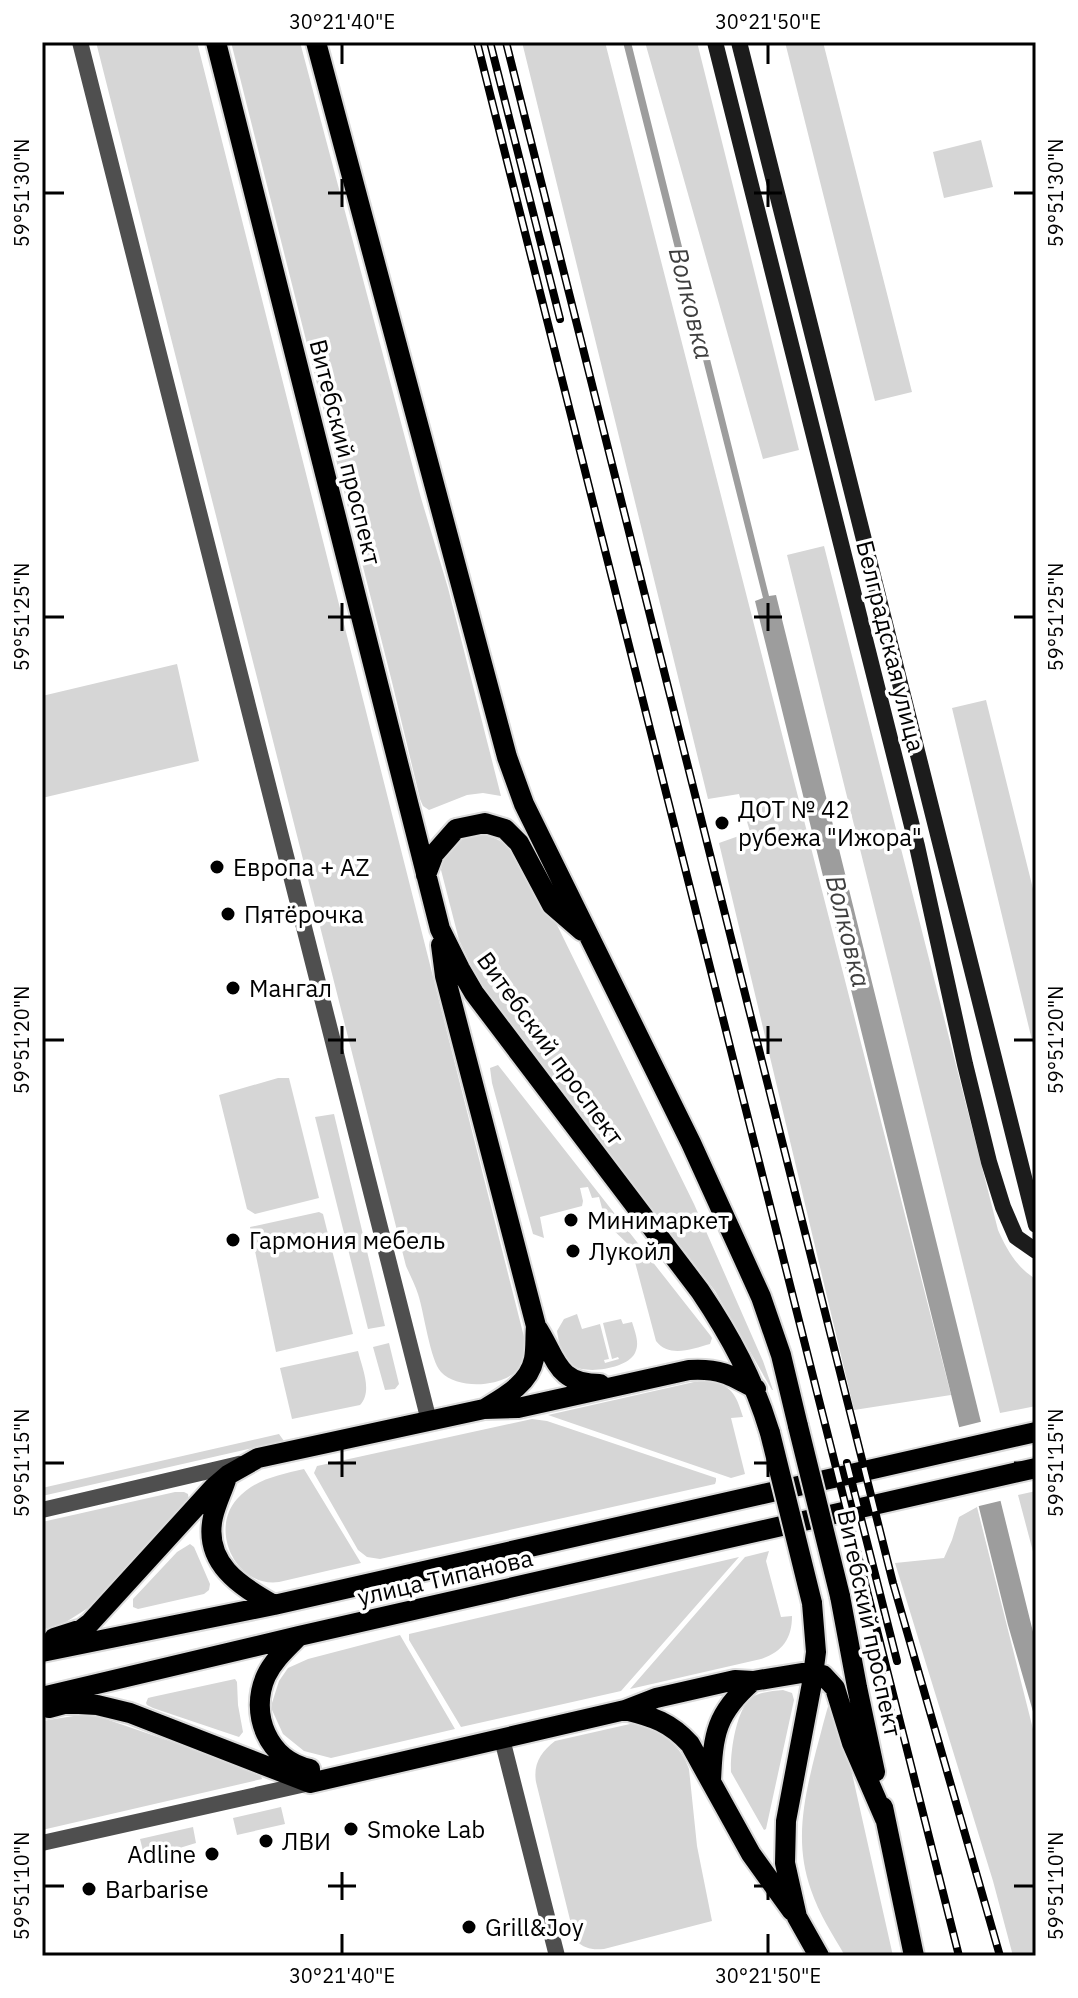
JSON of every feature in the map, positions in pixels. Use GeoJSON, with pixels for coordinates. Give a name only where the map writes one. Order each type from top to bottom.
{"type":"FeatureCollection","features":[{"type":"Feature","properties":{"kind":"main road","name":"Витебский проспект"},"geometry":{"type":"LineString","coordinates":[[216,42],[440,929],[474,993],[700,1291],[733,1343],[756,1389],[770,1433],[812,1603],[816,1652],[785,1832],[785,1863],[797,1917],[819,1951]]}},
{"type":"Feature","properties":{"kind":"main road","name":"Витебский проспект"},"geometry":{"type":"LineString","coordinates":[[316,42],[507,757],[524,804],[691,1143],[761,1297],[781,1355],[840,1596],[909,1950]]}},
{"type":"Feature","properties":{"kind":"main road"},"geometry":{"type":"LineString","coordinates":[[426,875],[434,854],[456,829],[485,823],[505,829],[519,843],[552,905],[588,936]]}},
{"type":"Feature","properties":{"kind":"main road"},"geometry":{"type":"LineString","coordinates":[[440,929],[445,976],[536,1326],[534,1361],[527,1376],[516,1389],[484,1409]]}},
{"type":"Feature","properties":{"kind":"main road"},"geometry":{"type":"LineString","coordinates":[[536,1326],[549,1346],[556,1365],[572,1380],[591,1384],[625,1384]]}},
{"type":"Feature","properties":{"kind":"main road"},"geometry":{"type":"LineString","coordinates":[[42,1640],[69,1634],[90,1623],[228,1471],[258,1458],[484,1409],[518,1408],[689,1370],[709,1369],[725,1373],[756,1389]]}},
{"type":"Feature","properties":{"kind":"main road","name":"улица Типанова"},"geometry":{"type":"LineString","coordinates":[[42,1652],[274,1605],[1036,1432]]}},
{"type":"Feature","properties":{"kind":"main road","name":"улица Типанова"},"geometry":{"type":"LineString","coordinates":[[42,1697],[1026,1470]]}},
{"type":"Feature","properties":{"kind":"main road"},"geometry":{"type":"LineString","coordinates":[[228,1471],[212,1527],[217,1555],[231,1577],[274,1605]]}},
{"type":"Feature","properties":{"kind":"main road"},"geometry":{"type":"LineString","coordinates":[[299,1636],[275,1661],[265,1678],[260,1698],[260,1720],[267,1738],[280,1754],[323,1778]]}},
{"type":"Feature","properties":{"kind":"main road"},"geometry":{"type":"LineString","coordinates":[[42,1710],[64,1704],[97,1705],[130,1713],[323,1778],[625,1710],[656,1698],[735,1680],[753,1681],[813,1672],[828,1679],[835,1688],[852,1743],[885,1819]]}},
{"type":"Feature","properties":{"kind":"main road"},"geometry":{"type":"LineString","coordinates":[[711,1781],[712,1756],[719,1723],[735,1697],[753,1681]]}},
{"type":"Feature","properties":{"kind":"main road"},"geometry":{"type":"LineString","coordinates":[[625,1710],[656,1718],[681,1734],[697,1754],[751,1854],[797,1917]]}},
{"type":"Feature","properties":{"kind":"street"},"geometry":{"type":"LineString","coordinates":[[80,42],[429,1421]]}},
{"type":"Feature","properties":{"kind":"street","name":"Белградская улица"},"geometry":{"type":"LineString","coordinates":[[715,42],[917,846],[989,1162],[1016,1237],[1036,1251]]}},
{"type":"Feature","properties":{"kind":"street","name":"Белградская улица"},"geometry":{"type":"LineString","coordinates":[[739,42],[1036,1225]]}},
{"type":"Feature","properties":{"kind":"street"},"geometry":{"type":"LineString","coordinates":[[42,1510],[228,1471]]}},
{"type":"Feature","properties":{"kind":"street"},"geometry":{"type":"LineString","coordinates":[[502,1739],[557,1956]]}},
{"type":"Feature","properties":{"kind":"street"},"geometry":{"type":"LineString","coordinates":[[42,1843],[323,1778]]}},
{"type":"Feature","properties":{"kind":"shaded area"},"geometry":{"type":"Polygon","coordinates":[[[96,42],[197,42],[525,1340],[524,1361],[518,1370],[498,1381],[473,1384],[450,1378],[437,1366],[430,1347],[418,1294],[406,1266],[96,42]]]}},
{"type":"Feature","properties":{"kind":"shaded area"},"geometry":{"type":"Polygon","coordinates":[[[231,42],[300,42],[501,796],[483,793],[467,795],[429,810],[420,799],[231,42]]]}},
{"type":"Feature","properties":{"kind":"shaded area"},"geometry":{"type":"Polygon","coordinates":[[[522,42],[605,42],[951,1395],[854,1410],[719,843],[750,832],[739,794],[708,799],[522,42]]]}},
{"type":"Feature","properties":{"kind":"shaded area"},"geometry":{"type":"Polygon","coordinates":[[[645,42],[697,42],[799,450],[763,459],[645,42]]]}},
{"type":"Feature","properties":{"kind":"shaded area"},"geometry":{"type":"Polygon","coordinates":[[[785,42],[823,42],[912,392],[875,401],[785,42]]]}},
{"type":"Feature","properties":{"kind":"shaded area"},"geometry":{"type":"Polygon","coordinates":[[[981,140],[993,187],[944,198],[933,152],[981,140]]]}},
{"type":"Feature","properties":{"kind":"shaded area"},"geometry":{"type":"Polygon","coordinates":[[[824,546],[998,1230],[1013,1258],[1036,1279],[1036,1406],[1000,1413],[787,555],[824,546]]]}},
{"type":"Feature","properties":{"kind":"shaded area"},"geometry":{"type":"Polygon","coordinates":[[[177,664],[199,761],[42,798],[42,696],[177,664]]]}},
{"type":"Feature","properties":{"kind":"shaded area"},"geometry":{"type":"Polygon","coordinates":[[[986,700],[1036,901],[1036,1057],[952,708],[986,700]]]}},
{"type":"Feature","properties":{"kind":"shaded area"},"geometry":{"type":"Polygon","coordinates":[[[477,834],[502,842],[532,874],[694,1204],[773,1390],[715,1291],[478,980],[459,940],[441,870],[453,846],[477,834]]]}},
{"type":"Feature","properties":{"kind":"shaded area"},"geometry":{"type":"Polygon","coordinates":[[[498,1065],[710,1335],[710,1344],[674,1351],[656,1341],[631,1247],[606,1223],[599,1197],[592,1198],[588,1187],[580,1188],[582,1206],[540,1217],[544,1238],[533,1234],[492,1083],[490,1068],[498,1065]]]}},
{"type":"Feature","properties":{"kind":"shaded area"},"geometry":{"type":"Polygon","coordinates":[[[278,1078],[289,1078],[319,1198],[255,1214],[247,1209],[219,1095],[278,1078]]]}},
{"type":"Feature","properties":{"kind":"shaded area"},"geometry":{"type":"Polygon","coordinates":[[[334,1114],[385,1326],[368,1329],[315,1117],[334,1114]]]}},
{"type":"Feature","properties":{"kind":"shaded area"},"geometry":{"type":"Polygon","coordinates":[[[319,1212],[323,1214],[353,1334],[276,1352],[250,1227],[319,1212]]]}},
{"type":"Feature","properties":{"kind":"shaded area"},"geometry":{"type":"Polygon","coordinates":[[[577,1314],[582,1329],[600,1324],[609,1359],[604,1360],[605,1363],[619,1359],[612,1359],[603,1323],[621,1319],[623,1324],[632,1322],[637,1341],[631,1359],[596,1370],[578,1368],[568,1362],[557,1331],[564,1319],[577,1314]]]}},
{"type":"Feature","properties":{"kind":"shaded area"},"geometry":{"type":"Polygon","coordinates":[[[389,1343],[399,1384],[395,1389],[385,1390],[373,1347],[389,1343]]]}},
{"type":"Feature","properties":{"kind":"shaded area"},"geometry":{"type":"Polygon","coordinates":[[[358,1351],[366,1386],[360,1405],[292,1419],[280,1368],[358,1351]]]}},
{"type":"Feature","properties":{"kind":"shaded area"},"geometry":{"type":"Polygon","coordinates":[[[707,1381],[727,1388],[738,1402],[743,1417],[731,1418],[745,1474],[731,1478],[548,1415],[694,1382],[707,1381]]]}},
{"type":"Feature","properties":{"kind":"shaded area"},"geometry":{"type":"Polygon","coordinates":[[[532,1419],[547,1421],[716,1478],[715,1484],[380,1559],[367,1557],[358,1550],[314,1473],[317,1466],[532,1419]]]}},
{"type":"Feature","properties":{"kind":"shaded area"},"geometry":{"type":"Polygon","coordinates":[[[279,1434],[284,1441],[42,1496],[42,1488],[279,1434]]]}},
{"type":"Feature","properties":{"kind":"shaded area"},"geometry":{"type":"Polygon","coordinates":[[[304,1469],[361,1563],[279,1582],[250,1576],[239,1567],[231,1554],[226,1526],[229,1512],[237,1499],[252,1487],[304,1469]]]}},
{"type":"Feature","properties":{"kind":"shaded area"},"geometry":{"type":"Polygon","coordinates":[[[1036,1491],[1036,1563],[1018,1495],[1036,1491]]]}},
{"type":"Feature","properties":{"kind":"shaded area"},"geometry":{"type":"Polygon","coordinates":[[[175,1492],[188,1494],[189,1502],[88,1608],[66,1622],[42,1630],[42,1522],[175,1492]]]}},
{"type":"Feature","properties":{"kind":"shaded area"},"geometry":{"type":"Polygon","coordinates":[[[977,1507],[1036,1741],[1036,1956],[1013,1956],[993,1881],[895,1563],[944,1558],[959,1517],[977,1507]]]}},
{"type":"Feature","properties":{"kind":"shaded area"},"geometry":{"type":"Polygon","coordinates":[[[190,1544],[210,1584],[209,1590],[204,1594],[138,1609],[133,1607],[133,1599],[177,1552],[190,1544]]]}},
{"type":"Feature","properties":{"kind":"shaded area"},"geometry":{"type":"Polygon","coordinates":[[[769,1551],[766,1561],[781,1617],[792,1616],[788,1638],[775,1653],[761,1659],[630,1689],[745,1557],[769,1551]]]}},
{"type":"Feature","properties":{"kind":"shaded area"},"geometry":{"type":"Polygon","coordinates":[[[739,1557],[621,1691],[461,1727],[409,1640],[409,1634],[739,1557]]]}},
{"type":"Feature","properties":{"kind":"shaded area"},"geometry":{"type":"Polygon","coordinates":[[[400,1635],[455,1729],[331,1758],[304,1751],[283,1734],[272,1703],[279,1681],[288,1668],[308,1659],[400,1635]]]}},
{"type":"Feature","properties":{"kind":"shaded area"},"geometry":{"type":"Polygon","coordinates":[[[235,1679],[243,1732],[239,1737],[146,1703],[148,1698],[235,1679]]]}},
{"type":"Feature","properties":{"kind":"shaded area"},"geometry":{"type":"Polygon","coordinates":[[[783,1690],[792,1693],[794,1700],[764,1830],[731,1772],[733,1743],[741,1712],[751,1698],[783,1690]]]}},
{"type":"Feature","properties":{"kind":"shaded area"},"geometry":{"type":"Polygon","coordinates":[[[831,1697],[836,1702],[893,1956],[845,1956],[818,1907],[806,1872],[802,1838],[805,1803],[831,1697]]]}},
{"type":"Feature","properties":{"kind":"shaded area"},"geometry":{"type":"Polygon","coordinates":[[[80,1715],[100,1717],[260,1772],[262,1779],[42,1830],[42,1721],[80,1715]]]}},
{"type":"Feature","properties":{"kind":"shaded area"},"geometry":{"type":"Polygon","coordinates":[[[641,1723],[670,1741],[689,1769],[697,1846],[712,1921],[604,1949],[589,1948],[575,1940],[536,1782],[537,1764],[555,1741],[641,1723]]]}},
{"type":"Feature","properties":{"kind":"shaded area"},"geometry":{"type":"Polygon","coordinates":[[[281,1807],[285,1824],[237,1835],[233,1818],[281,1807]]]}},
{"type":"Feature","properties":{"kind":"shaded area"},"geometry":{"type":"Polygon","coordinates":[[[193,1827],[196,1843],[144,1855],[140,1839],[193,1827]]]}},
{"type":"Feature","properties":{"kind":"water","name":"Волковка"},"geometry":{"type":"Polygon","coordinates":[[[623,42],[631,42],[769,596],[776,595],[1036,1644],[1036,1722],[1008,1625],[755,601],[763,598],[623,42]]]}},
{"type":"Feature","properties":{"kind":"pier"},"geometry":{"type":"Polygon","coordinates":[[[984,1421],[1004,1500],[975,1507],[956,1428],[984,1421]]]}},
{"type":"Feature","properties":{"kind":"railway"},"geometry":{"type":"LineString","coordinates":[[477,42],[959,1956]]}},
{"type":"Feature","properties":{"kind":"railway"},"geometry":{"type":"LineString","coordinates":[[490,42],[560,319]]}},
{"type":"Feature","properties":{"kind":"railway"},"geometry":{"type":"LineString","coordinates":[[506,42],[893,1583],[1000,1956]]}},
{"type":"Feature","properties":{"kind":"railway"},"geometry":{"type":"LineString","coordinates":[[847,1463],[897,1661]]}},
{"type":"Feature","properties":{"kind":"place","name":"ДОТ № 42 рубежа \"Ижора\""},"geometry":{"type":"Point","coordinates":[722,823]}},
{"type":"Feature","properties":{"kind":"place","name":"Европа + AZ"},"geometry":{"type":"Point","coordinates":[217,867]}},
{"type":"Feature","properties":{"kind":"place","name":"Пятёрочка"},"geometry":{"type":"Point","coordinates":[228,914]}},
{"type":"Feature","properties":{"kind":"place","name":"Мангал"},"geometry":{"type":"Point","coordinates":[233,988]}},
{"type":"Feature","properties":{"kind":"place","name":"Минимаркет"},"geometry":{"type":"Point","coordinates":[571,1220]}},
{"type":"Feature","properties":{"kind":"place","name":"Гармония мебель"},"geometry":{"type":"Point","coordinates":[233,1240]}},
{"type":"Feature","properties":{"kind":"place","name":"Лукойл"},"geometry":{"type":"Point","coordinates":[573,1251]}},
{"type":"Feature","properties":{"kind":"place","name":"Smoke Lab"},"geometry":{"type":"Point","coordinates":[351,1829]}},
{"type":"Feature","properties":{"kind":"place","name":"ЛВИ"},"geometry":{"type":"Point","coordinates":[266,1841]}},
{"type":"Feature","properties":{"kind":"place","name":"Adline"},"geometry":{"type":"Point","coordinates":[212,1854]}},
{"type":"Feature","properties":{"kind":"place","name":"Barbarise"},"geometry":{"type":"Point","coordinates":[89,1889]}},
{"type":"Feature","properties":{"kind":"place","name":"Grill&Joy"},"geometry":{"type":"Point","coordinates":[469,1927]}}]}
